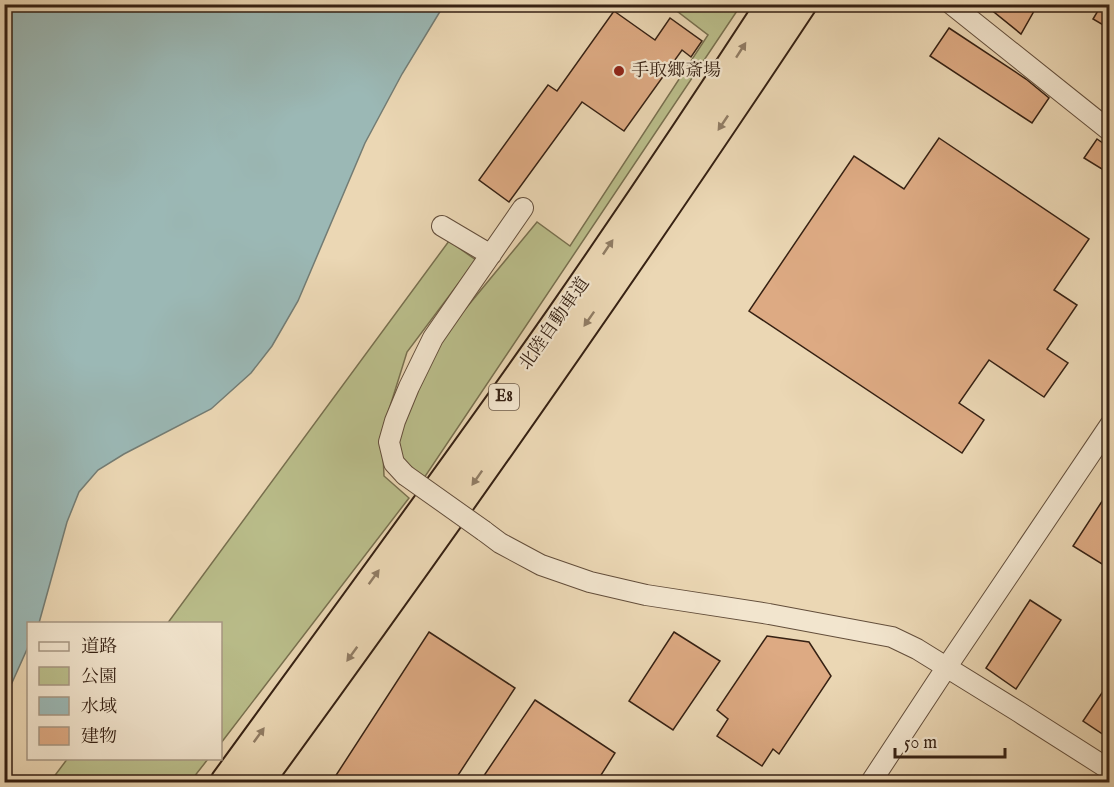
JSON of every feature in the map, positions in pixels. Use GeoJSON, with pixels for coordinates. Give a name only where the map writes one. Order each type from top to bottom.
{"type":"FeatureCollection","features":[{"type":"Feature","properties":{"kind":"highway","name":"北陸自動車道"},"geometry":{"type":"LineString","coordinates":[[225,783],[554,326],[771,4]]}},
{"type":"Feature","properties":{"kind":"highway","name":"北陸自動車道"},"geometry":{"type":"LineString","coordinates":[[258,783],[380,616],[586,324],[802,4]]}},
{"type":"Feature","properties":{"kind":"street"},"geometry":{"type":"LineString","coordinates":[[951,4],[1110,131]]}},
{"type":"Feature","properties":{"kind":"street"},"geometry":{"type":"LineString","coordinates":[[523,208],[433,338],[409,387],[389,442],[394,463],[405,475],[500,543],[541,565],[590,582],[646,595],[769,614],[892,637],[917,649],[1110,771]]}},
{"type":"Feature","properties":{"kind":"street"},"geometry":{"type":"LineString","coordinates":[[442,226],[491,255]]}},
{"type":"Feature","properties":{"kind":"street"},"geometry":{"type":"LineString","coordinates":[[871,783],[1110,426]]}},
{"type":"Feature","properties":{"kind":"green space"},"geometry":{"type":"Polygon","coordinates":[[[669,5],[741,5],[424,478],[407,468],[398,452],[399,430],[438,342],[537,222],[570,246],[708,35],[669,5]]]}},
{"type":"Feature","properties":{"kind":"green space"},"geometry":{"type":"Polygon","coordinates":[[[449,241],[476,260],[407,352],[382,432],[384,476],[409,498],[222,742],[222,622],[168,622],[449,241]]]}},
{"type":"Feature","properties":{"kind":"green space"},"geometry":{"type":"Polygon","coordinates":[[[66,760],[207,760],[190,782],[50,782],[66,760]]]}},
{"type":"Feature","properties":{"kind":"water"},"geometry":{"type":"Polygon","coordinates":[[[5,4],[444,5],[402,74],[365,143],[298,301],[272,346],[251,373],[211,409],[98,470],[79,492],[67,522],[39,622],[27,622],[27,649],[5,695],[5,4]]]}},
{"type":"Feature","properties":{"kind":"building"},"geometry":{"type":"Polygon","coordinates":[[[984,4],[1038,4],[1021,34],[984,4]]]}},
{"type":"Feature","properties":{"kind":"building"},"geometry":{"type":"Polygon","coordinates":[[[1102,4],[1110,4],[1110,29],[1093,19],[1102,4]]]}},
{"type":"Feature","properties":{"kind":"building"},"geometry":{"type":"Polygon","coordinates":[[[614,11],[655,40],[670,18],[702,41],[691,57],[682,50],[624,131],[582,102],[509,202],[479,180],[548,85],[557,91],[614,11]]]}},
{"type":"Feature","properties":{"kind":"building"},"geometry":{"type":"Polygon","coordinates":[[[949,28],[1026,79],[1049,98],[1032,123],[930,56],[949,28]]]}},
{"type":"Feature","properties":{"kind":"building"},"geometry":{"type":"Polygon","coordinates":[[[939,138],[1089,239],[1054,290],[1077,305],[1047,349],[1068,363],[1044,397],[989,360],[959,403],[984,420],[962,453],[749,311],[854,156],[904,189],[939,138]]]}},
{"type":"Feature","properties":{"kind":"building"},"geometry":{"type":"Polygon","coordinates":[[[1097,139],[1110,148],[1110,174],[1084,158],[1097,139]]]}},
{"type":"Feature","properties":{"kind":"building"},"geometry":{"type":"Polygon","coordinates":[[[1110,489],[1110,569],[1073,546],[1110,489]]]}},
{"type":"Feature","properties":{"kind":"building"},"geometry":{"type":"Polygon","coordinates":[[[1030,600],[1061,620],[1016,689],[986,668],[1030,600]]]}},
{"type":"Feature","properties":{"kind":"building"},"geometry":{"type":"Polygon","coordinates":[[[429,632],[515,688],[453,783],[331,783],[429,632]]]}},
{"type":"Feature","properties":{"kind":"building"},"geometry":{"type":"Polygon","coordinates":[[[674,632],[720,661],[673,730],[629,701],[674,632]]]}},
{"type":"Feature","properties":{"kind":"building"},"geometry":{"type":"Polygon","coordinates":[[[767,636],[809,642],[831,676],[779,754],[773,749],[762,766],[717,736],[728,719],[717,710],[767,636]]]}},
{"type":"Feature","properties":{"kind":"building"},"geometry":{"type":"Polygon","coordinates":[[[1110,681],[1110,727],[1104,735],[1083,721],[1110,681]]]}},
{"type":"Feature","properties":{"kind":"building"},"geometry":{"type":"Polygon","coordinates":[[[535,700],[615,753],[596,783],[479,783],[535,700]]]}},
{"type":"Feature","properties":{"kind":"place","name":"手取郷斎場"},"geometry":{"type":"Point","coordinates":[619,71]}}]}
